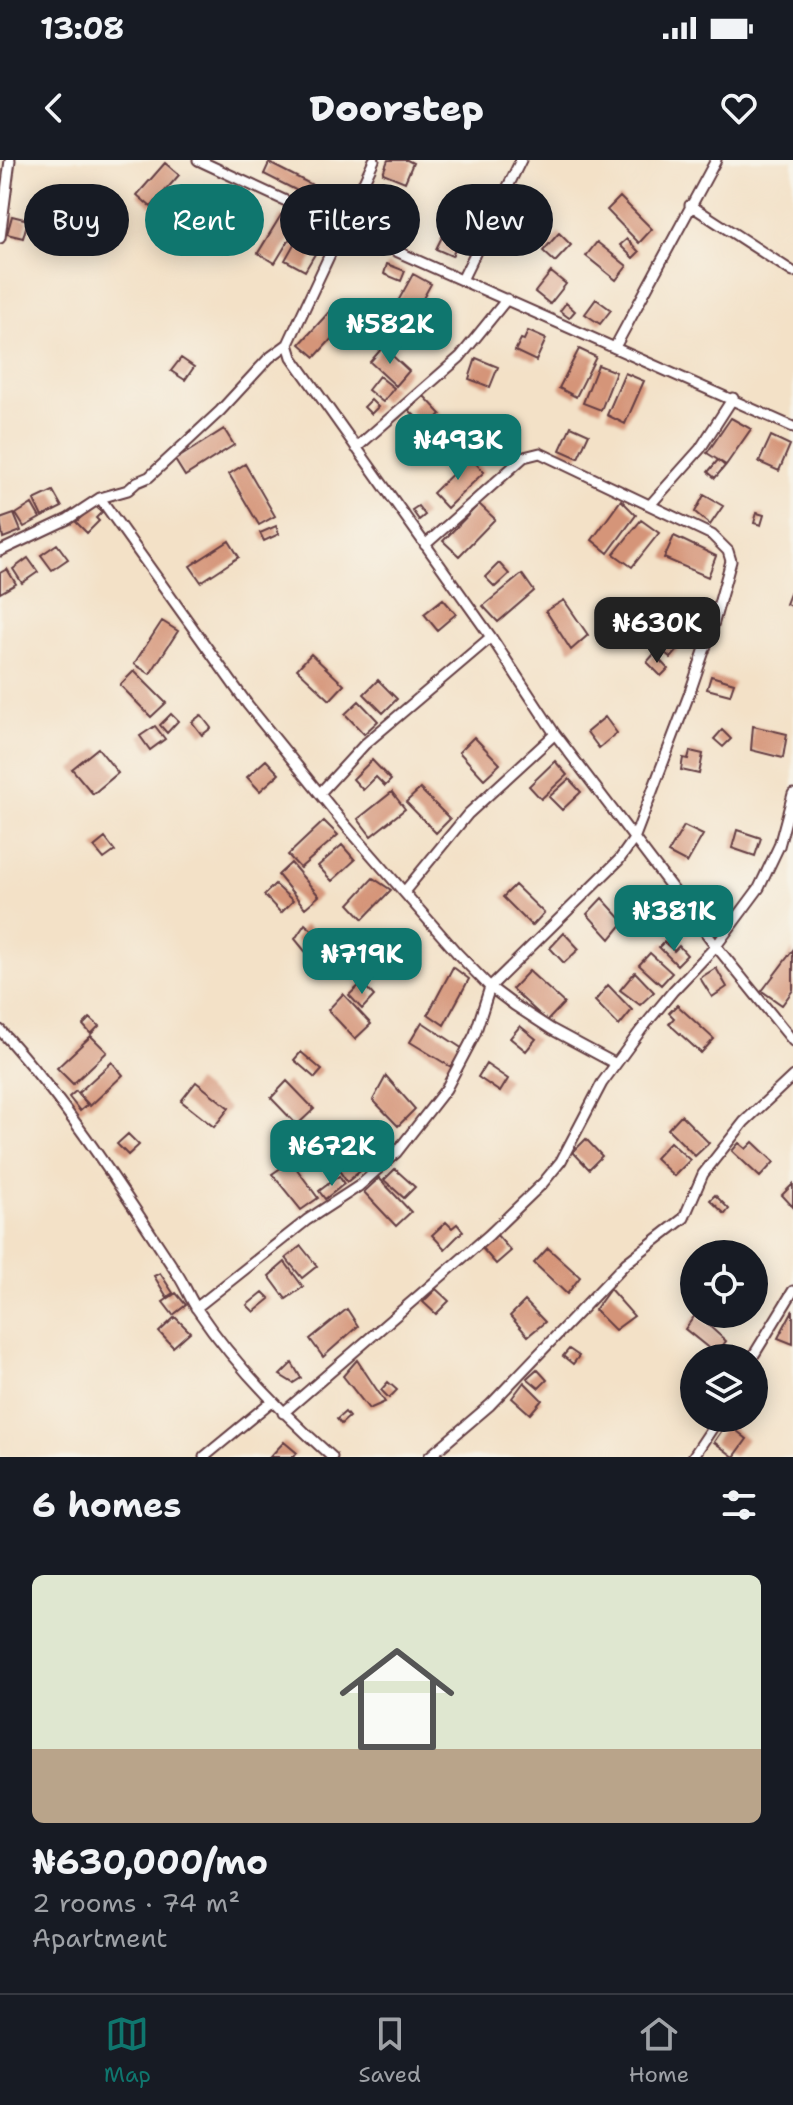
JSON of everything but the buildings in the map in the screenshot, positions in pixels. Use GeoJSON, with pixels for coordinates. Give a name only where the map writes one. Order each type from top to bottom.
{"type":"FeatureCollection","features":[{"type":"Feature","properties":{"kind":"street"},"geometry":{"type":"LineString","coordinates":[[0,238],[10,160]]}},
{"type":"Feature","properties":{"kind":"street"},"geometry":{"type":"LineString","coordinates":[[198,160],[280,198]]}},
{"type":"Feature","properties":{"kind":"street"},"geometry":{"type":"LineString","coordinates":[[363,184],[374,160]]}},
{"type":"Feature","properties":{"kind":"street"},"geometry":{"type":"LineString","coordinates":[[462,280],[521,160]]}},
{"type":"Feature","properties":{"kind":"street"},"geometry":{"type":"LineString","coordinates":[[615,347],[716,160]]}},
{"type":"Feature","properties":{"kind":"street"},"geometry":{"type":"LineString","coordinates":[[690,205],[793,272]]}},
{"type":"Feature","properties":{"kind":"street"},"geometry":{"type":"LineString","coordinates":[[0,551],[68,519],[100,498],[128,490],[149,477],[220,411],[269,358],[288,344],[330,256]]}},
{"type":"Feature","properties":{"kind":"street"},"geometry":{"type":"LineString","coordinates":[[408,256],[793,427]]}},
{"type":"Feature","properties":{"kind":"street"},"geometry":{"type":"LineString","coordinates":[[356,448],[460,357],[507,299]]}},
{"type":"Feature","properties":{"kind":"street"},"geometry":{"type":"LineString","coordinates":[[288,344],[292,357],[491,637],[555,734],[716,946],[793,1040]]}},
{"type":"Feature","properties":{"kind":"street"},"geometry":{"type":"LineString","coordinates":[[650,505],[700,449],[733,398]]}},
{"type":"Feature","properties":{"kind":"street"},"geometry":{"type":"LineString","coordinates":[[196,1308],[307,1220],[359,1186],[396,1153],[446,1089],[475,1034],[490,987],[613,868],[634,839],[690,692],[731,561],[728,551],[712,535],[540,453],[524,457],[425,545]]}},
{"type":"Feature","properties":{"kind":"street"},"geometry":{"type":"LineString","coordinates":[[100,498],[248,705],[404,892],[490,987],[551,1029],[616,1064]]}},
{"type":"Feature","properties":{"kind":"street"},"geometry":{"type":"LineString","coordinates":[[320,793],[365,744],[491,637]]}},
{"type":"Feature","properties":{"kind":"street"},"geometry":{"type":"LineString","coordinates":[[404,892],[468,814],[555,734]]}},
{"type":"Feature","properties":{"kind":"street"},"geometry":{"type":"LineString","coordinates":[[283,1413],[489,1235],[543,1183],[561,1161],[602,1083],[673,991],[716,946],[753,897],[771,866],[793,794]]}},
{"type":"Feature","properties":{"kind":"street"},"geometry":{"type":"LineString","coordinates":[[0,1030],[37,1072],[93,1147],[179,1276],[196,1308],[272,1401],[332,1457]]}},
{"type":"Feature","properties":{"kind":"street"},"geometry":{"type":"LineString","coordinates":[[429,1457],[490,1405],[626,1263],[684,1218],[703,1174],[744,1122],[793,1076]]}},
{"type":"Feature","properties":{"kind":"street"},"geometry":{"type":"LineString","coordinates":[[761,1344],[793,1291]]}},
{"type":"Feature","properties":{"kind":"street"},"geometry":{"type":"LineString","coordinates":[[204,1457],[272,1401]]}},
{"type":"Feature","properties":{"kind":"street"},"geometry":{"type":"LineString","coordinates":[[693,1457],[710,1432]]}}]}
